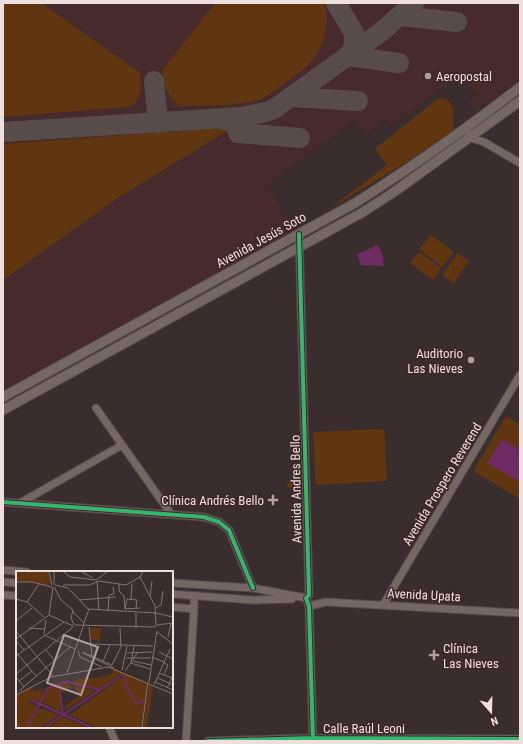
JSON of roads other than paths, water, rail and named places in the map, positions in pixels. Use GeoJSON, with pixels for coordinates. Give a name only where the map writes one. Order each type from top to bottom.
{"type":"FeatureCollection","features":[{"type":"Feature","properties":{"kind":"main road","name":"Avenida Jesús Soto"},"geometry":{"type":"LineString","coordinates":[[3,397],[357,202],[466,127],[520,87]]}},
{"type":"Feature","properties":{"kind":"main road","name":"Avenida Jesús Soto"},"geometry":{"type":"LineString","coordinates":[[3,410],[363,212],[471,138],[520,101]]}},
{"type":"Feature","properties":{"kind":"street"},"geometry":{"type":"LineString","coordinates":[[466,127],[471,138],[484,142],[520,163]]}},
{"type":"Feature","properties":{"kind":"street","name":"Avenida Andres Bello"},"geometry":{"type":"LineString","coordinates":[[299,234],[307,596],[309,606],[313,740]]}},
{"type":"Feature","properties":{"kind":"street","name":"Avenida Prospero Reverend"},"geometry":{"type":"LineString","coordinates":[[383,604],[520,375]]}},
{"type":"Feature","properties":{"kind":"street"},"geometry":{"type":"LineString","coordinates":[[96,408],[171,514]]}},
{"type":"Feature","properties":{"kind":"street"},"geometry":{"type":"LineString","coordinates":[[20,503],[122,445]]}},
{"type":"Feature","properties":{"kind":"street"},"geometry":{"type":"LineString","coordinates":[[3,502],[204,517],[219,522],[229,530],[253,588]]}},
{"type":"Feature","properties":{"kind":"street"},"geometry":{"type":"LineString","coordinates":[[3,570],[16,571]]}},
{"type":"Feature","properties":{"kind":"street"},"geometry":{"type":"LineString","coordinates":[[3,582],[16,583]]}},
{"type":"Feature","properties":{"kind":"street"},"geometry":{"type":"LineString","coordinates":[[173,582],[253,588],[307,596]]}},
{"type":"Feature","properties":{"kind":"street"},"geometry":{"type":"LineString","coordinates":[[173,594],[252,600],[307,596]]}},
{"type":"Feature","properties":{"kind":"street"},"geometry":{"type":"LineString","coordinates":[[3,595],[16,596]]}},
{"type":"Feature","properties":{"kind":"street"},"geometry":{"type":"LineString","coordinates":[[186,741],[194,596]]}},
{"type":"Feature","properties":{"kind":"street","name":"Avenida Upata"},"geometry":{"type":"LineString","coordinates":[[307,596],[326,602]]}},
{"type":"Feature","properties":{"kind":"street","name":"Avenida Upata"},"geometry":{"type":"LineString","coordinates":[[309,606],[326,602],[520,612]]}},
{"type":"Feature","properties":{"kind":"street"},"geometry":{"type":"LineString","coordinates":[[173,607],[194,609]]}},
{"type":"Feature","properties":{"kind":"street"},"geometry":{"type":"LineString","coordinates":[[110,728],[116,741]]}},
{"type":"Feature","properties":{"kind":"street","name":"Calle Raúl Leoni"},"geometry":{"type":"LineString","coordinates":[[208,741],[520,739]]}},
{"type":"Feature","properties":{"kind":"place","name":"Aeropostal"},"geometry":{"type":"Point","coordinates":[428,76]}},
{"type":"Feature","properties":{"kind":"place","name":"Auditorio Las Nieves"},"geometry":{"type":"Point","coordinates":[471,360]}},
{"type":"Feature","properties":{"kind":"place","name":"Clínica Andrés Bello"},"geometry":{"type":"Point","coordinates":[273,500]}},
{"type":"Feature","properties":{"kind":"place","name":"Clínica Las Nieves"},"geometry":{"type":"Point","coordinates":[434,655]}}]}
